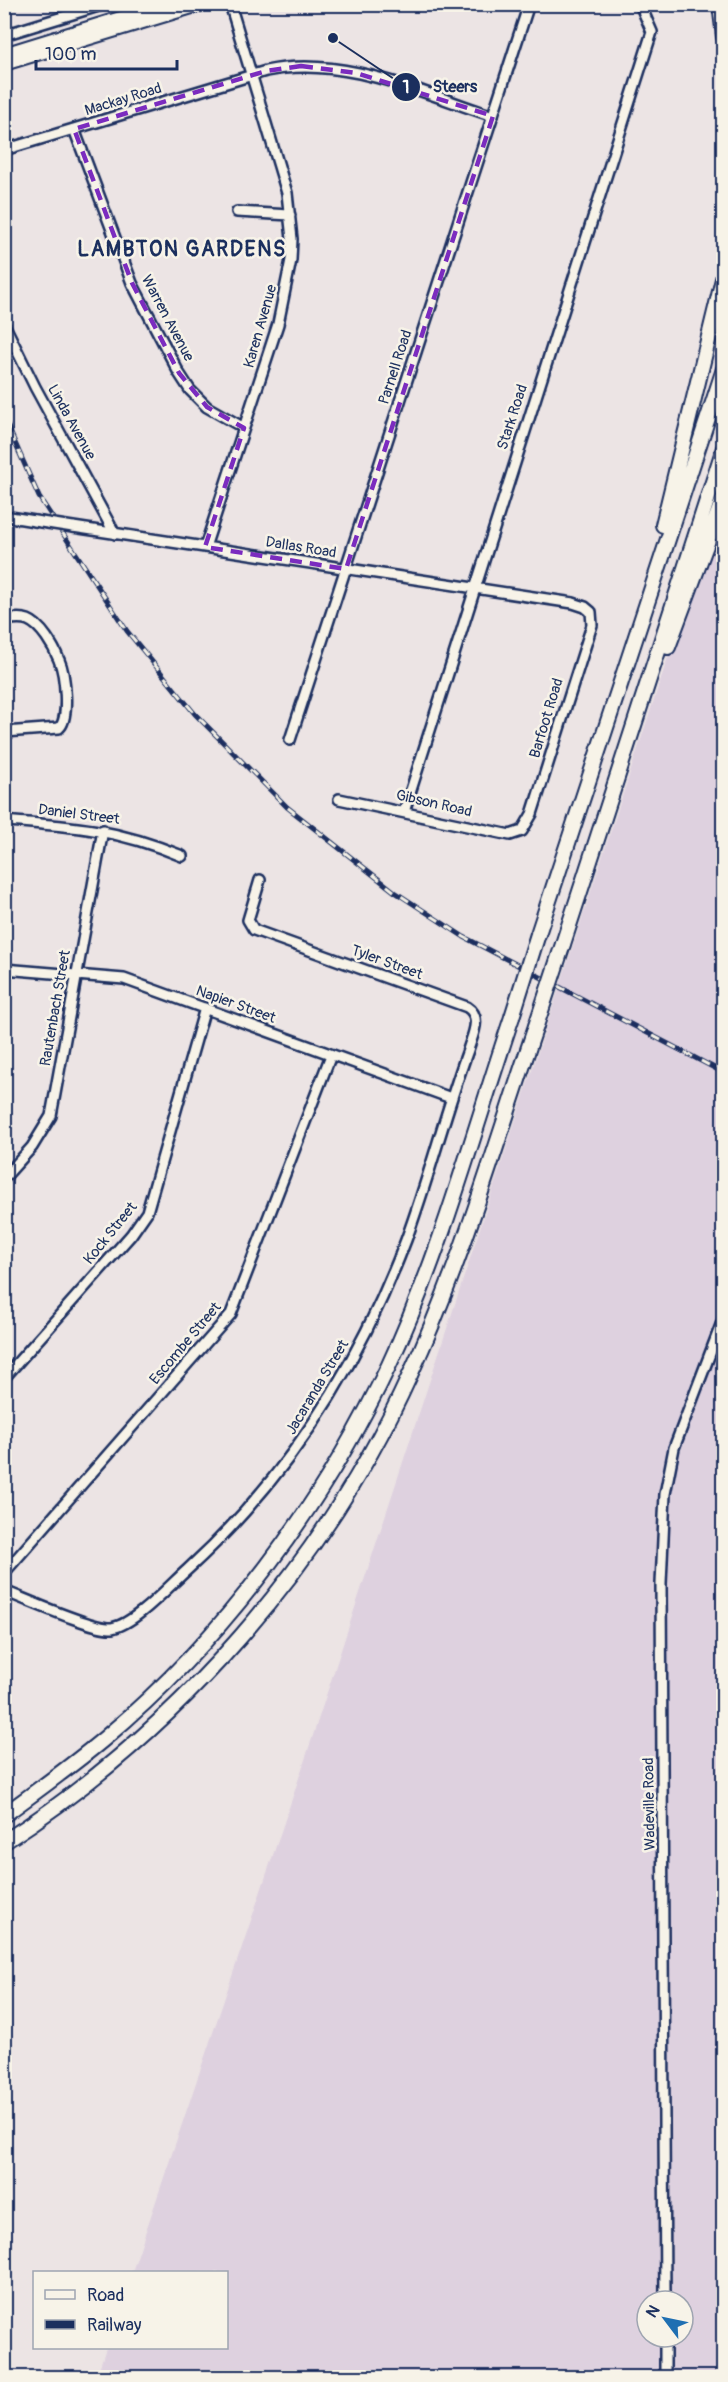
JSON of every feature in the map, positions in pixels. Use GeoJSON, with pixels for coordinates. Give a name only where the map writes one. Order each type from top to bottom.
{"type":"FeatureCollection","features":[{"type":"Feature","properties":{"kind":"highway"},"geometry":{"type":"LineString","coordinates":[[720,4],[723,37]]}},
{"type":"Feature","properties":{"kind":"highway"},"geometry":{"type":"LineString","coordinates":[[658,566],[670,495],[723,275]]}},
{"type":"Feature","properties":{"kind":"highway"},"geometry":{"type":"LineString","coordinates":[[4,1815],[105,1737],[154,1692],[239,1601],[315,1498],[354,1432],[389,1364],[440,1240],[723,369]]}},
{"type":"Feature","properties":{"kind":"highway"},"geometry":{"type":"LineString","coordinates":[[4,1842],[64,1801],[122,1754],[172,1708],[261,1612],[336,1510],[374,1446],[410,1377],[436,1316],[536,1026],[723,448]]}},
{"type":"Feature","properties":{"kind":"highway"},"geometry":{"type":"LineString","coordinates":[[626,748],[668,647],[723,497]]}},
{"type":"Feature","properties":{"kind":"main road"},"geometry":{"type":"LineString","coordinates":[[4,54],[166,4]]}},
{"type":"Feature","properties":{"kind":"main road"},"geometry":{"type":"LineString","coordinates":[[4,64],[202,4]]}},
{"type":"Feature","properties":{"kind":"street"},"geometry":{"type":"LineString","coordinates":[[4,35],[105,4]]}},
{"type":"Feature","properties":{"kind":"street","name":"Karen Avenue"},"geometry":{"type":"LineString","coordinates":[[205,547],[287,292],[291,260],[290,215],[280,165],[230,4]]}},
{"type":"Feature","properties":{"kind":"street","name":"Parnell Road"},"geometry":{"type":"LineString","coordinates":[[290,740],[529,4]]}},
{"type":"Feature","properties":{"kind":"street","name":"Stark Road"},"geometry":{"type":"LineString","coordinates":[[404,812],[473,589],[652,32],[640,4]]}},
{"type":"Feature","properties":{"kind":"street","name":"Mackay Road"},"geometry":{"type":"LineString","coordinates":[[4,150],[252,76],[291,67],[341,70],[493,116]]}},
{"type":"Feature","properties":{"kind":"street","name":"Warren Avenue"},"geometry":{"type":"LineString","coordinates":[[74,129],[132,283],[179,373],[190,390],[207,407],[244,428]]}},
{"type":"Feature","properties":{"kind":"street"},"geometry":{"type":"LineString","coordinates":[[237,212],[290,215]]}},
{"type":"Feature","properties":{"kind":"street","name":"Linda Avenue"},"geometry":{"type":"LineString","coordinates":[[4,324],[35,387],[115,534]]}},
{"type":"Feature","properties":{"kind":"street","name":"Dallas Road"},"geometry":{"type":"LineString","coordinates":[[4,516],[573,603],[591,612]]}},
{"type":"Feature","properties":{"kind":"street","name":"Barfoot Road"},"geometry":{"type":"LineString","coordinates":[[522,831],[532,814],[592,625],[591,612]]}},
{"type":"Feature","properties":{"kind":"street"},"geometry":{"type":"LineString","coordinates":[[4,620],[22,618],[33,623],[57,655],[62,668],[66,713],[65,723],[59,728],[5,732]]}},
{"type":"Feature","properties":{"kind":"street","name":"Gibson Road"},"geometry":{"type":"LineString","coordinates":[[339,798],[510,835],[522,831]]}},
{"type":"Feature","properties":{"kind":"street","name":"Daniel Street"},"geometry":{"type":"LineString","coordinates":[[4,821],[103,830],[138,839],[182,856]]}},
{"type":"Feature","properties":{"kind":"street","name":"Rautenbach Street"},"geometry":{"type":"LineString","coordinates":[[4,1178],[49,1122],[103,830]]}},
{"type":"Feature","properties":{"kind":"street","name":"Tyler Street"},"geometry":{"type":"LineString","coordinates":[[260,880],[248,920],[254,930],[472,1010],[476,1022],[451,1098]]}},
{"type":"Feature","properties":{"kind":"street","name":"Napier Street"},"geometry":{"type":"LineString","coordinates":[[4,969],[77,973],[124,979],[451,1098]]}},
{"type":"Feature","properties":{"kind":"street","name":"Kock Street"},"geometry":{"type":"LineString","coordinates":[[4,1378],[131,1234],[147,1212],[205,1008]]}},
{"type":"Feature","properties":{"kind":"street","name":"Escombe Street"},"geometry":{"type":"LineString","coordinates":[[4,1573],[231,1314],[331,1055]]}},
{"type":"Feature","properties":{"kind":"street","name":"Jacaranda Street"},"geometry":{"type":"LineString","coordinates":[[4,1592],[96,1625],[112,1628],[136,1615],[220,1540],[271,1481],[327,1403],[369,1328],[387,1288],[423,1188],[451,1098]]}},
{"type":"Feature","properties":{"kind":"street","name":"Wadeville Road"},"geometry":{"type":"LineString","coordinates":[[665,2289],[661,1584],[665,1494],[674,1448],[723,1317]]}},
{"type":"Feature","properties":{"kind":"street"},"geometry":{"type":"LineString","coordinates":[[665,2349],[665,2378]]}},
{"type":"Feature","properties":{"kind":"highlighted area"},"geometry":{"type":"Polygon","coordinates":[[[301,66],[356,73],[493,116],[346,569],[205,547],[244,428],[207,407],[179,373],[132,283],[74,129],[266,71],[301,66]]]}},
{"type":"Feature","properties":{"kind":"shaded area"},"geometry":{"type":"Polygon","coordinates":[[[723,490],[723,2377],[96,2378],[106,2349],[228,2349],[228,2271],[132,2271],[294,1793],[723,490]]]}},
{"type":"Feature","properties":{"kind":"railway"},"geometry":{"type":"LineString","coordinates":[[4,418],[39,497],[127,631],[195,714],[287,807],[395,892],[464,937],[724,1073]]}},
{"type":"Feature","properties":{"kind":"place","name":"Steers"},"geometry":{"type":"Point","coordinates":[333,38]}},
{"type":"Feature","properties":{"kind":"district","name":"LAMBTON GARDENS"},"geometry":{"type":"Point","coordinates":[182,249]}}]}
